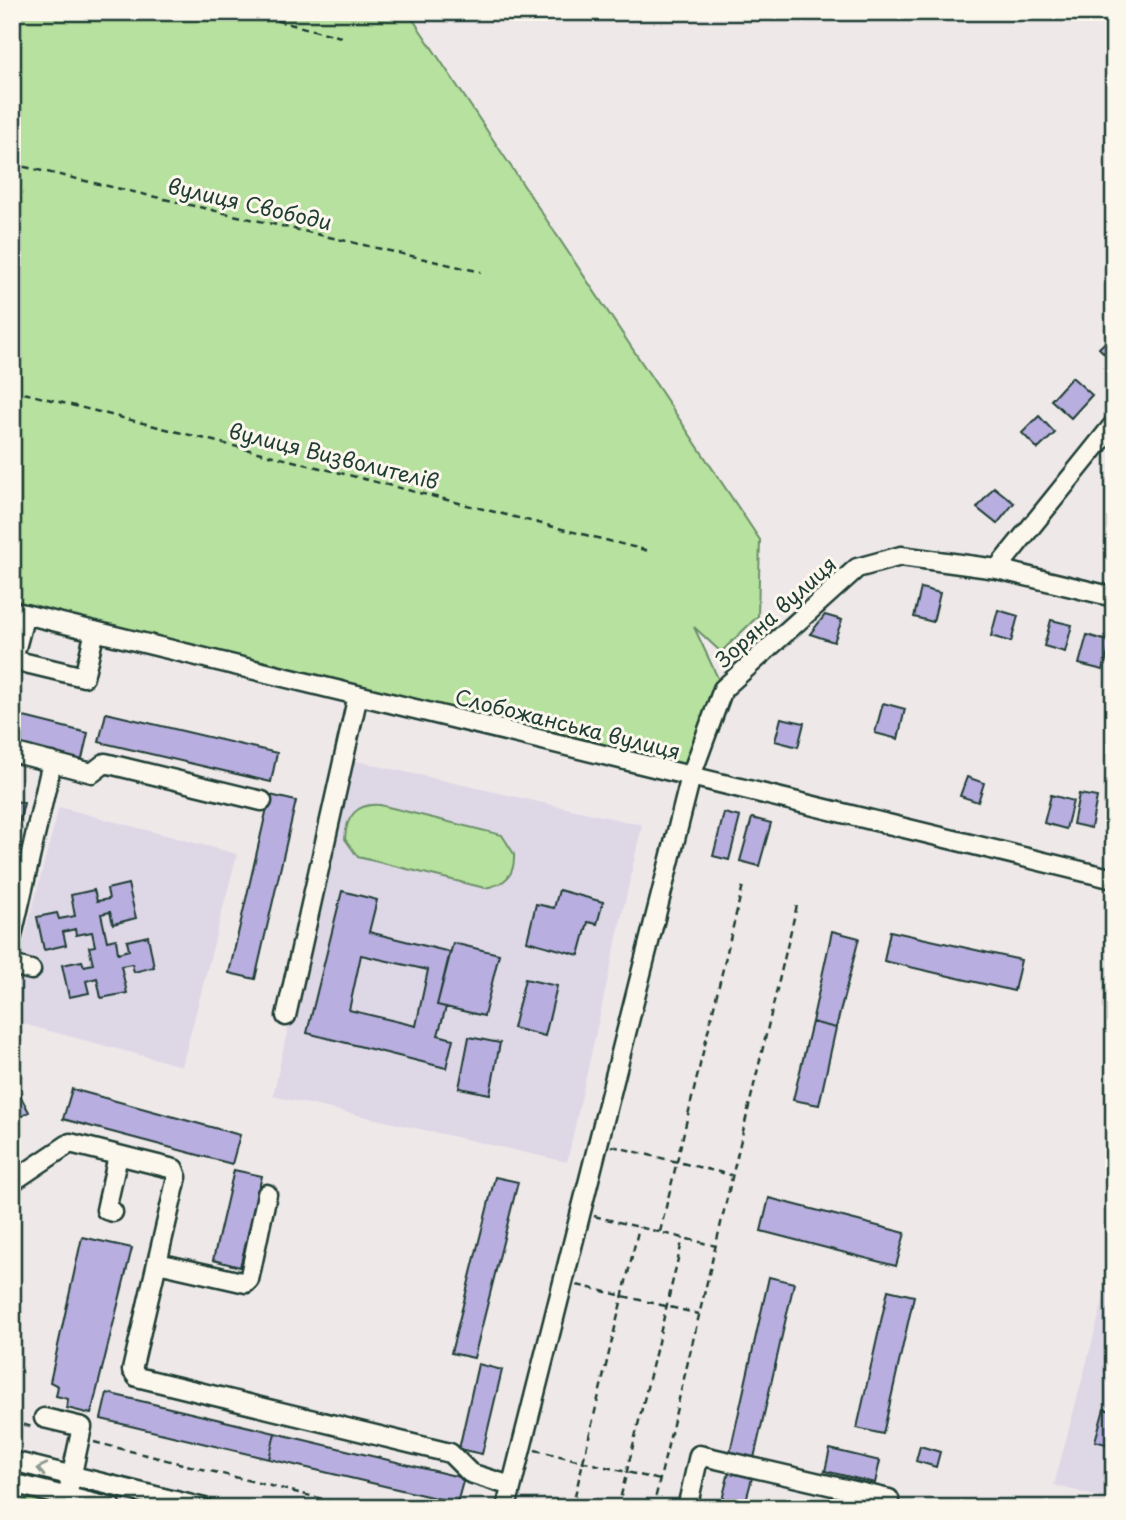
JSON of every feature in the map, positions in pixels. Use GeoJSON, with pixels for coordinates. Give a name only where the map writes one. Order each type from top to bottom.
{"type":"FeatureCollection","features":[{"type":"Feature","properties":{"kind":"street"},"geometry":{"type":"LineString","coordinates":[[997,569],[1114,424]]}},
{"type":"Feature","properties":{"kind":"street","name":"Зоряна вулиця"},"geometry":{"type":"LineString","coordinates":[[506,1508],[691,776],[723,689],[857,568],[901,556],[997,569],[1114,597]]}},
{"type":"Feature","properties":{"kind":"street"},"geometry":{"type":"LineString","coordinates":[[19,612],[13,662],[84,677],[95,631]]}},
{"type":"Feature","properties":{"kind":"street","name":"Слобожанська вулиця"},"geometry":{"type":"LineString","coordinates":[[19,612],[1114,879]]}},
{"type":"Feature","properties":{"kind":"street"},"geometry":{"type":"LineString","coordinates":[[286,1016],[358,695]]}},
{"type":"Feature","properties":{"kind":"street"},"geometry":{"type":"LineString","coordinates":[[12,752],[92,773],[105,764],[262,801]]}},
{"type":"Feature","properties":{"kind":"street"},"geometry":{"type":"LineString","coordinates":[[12,936],[52,762]]}},
{"type":"Feature","properties":{"kind":"street"},"geometry":{"type":"LineString","coordinates":[[12,965],[31,970]]}},
{"type":"Feature","properties":{"kind":"street"},"geometry":{"type":"LineString","coordinates":[[12,1182],[70,1143],[174,1170],[177,1177],[132,1370],[137,1377],[450,1453],[470,1473],[511,1486]]}},
{"type":"Feature","properties":{"kind":"street"},"geometry":{"type":"LineString","coordinates":[[113,1212],[106,1210],[118,1156]]}},
{"type":"Feature","properties":{"kind":"street"},"geometry":{"type":"LineString","coordinates":[[158,1264],[246,1283],[249,1280],[267,1194]]}},
{"type":"Feature","properties":{"kind":"street"},"geometry":{"type":"LineString","coordinates":[[42,1423],[82,1427],[67,1497]]}},
{"type":"Feature","properties":{"kind":"street"},"geometry":{"type":"LineString","coordinates":[[687,1508],[699,1455],[888,1499]]}},
{"type":"Feature","properties":{"kind":"street"},"geometry":{"type":"LineString","coordinates":[[12,1461],[204,1508]]}},
{"type":"Feature","properties":{"kind":"street"},"geometry":{"type":"LineString","coordinates":[[12,1483],[112,1508]]}},
{"type":"Feature","properties":{"kind":"path"},"geometry":{"type":"LineString","coordinates":[[242,12],[341,37]]}},
{"type":"Feature","properties":{"kind":"path","name":"вулиця Свободи"},"geometry":{"type":"LineString","coordinates":[[12,164],[481,272]]}},
{"type":"Feature","properties":{"kind":"path","name":"вулиця Визволителів"},"geometry":{"type":"LineString","coordinates":[[12,390],[649,551]]}},
{"type":"Feature","properties":{"kind":"path"},"geometry":{"type":"LineString","coordinates":[[660,1232],[743,885]]}},
{"type":"Feature","properties":{"kind":"path"},"geometry":{"type":"LineString","coordinates":[[653,1508],[799,901]]}},
{"type":"Feature","properties":{"kind":"path"},"geometry":{"type":"LineString","coordinates":[[598,1143],[733,1176]]}},
{"type":"Feature","properties":{"kind":"path"},"geometry":{"type":"LineString","coordinates":[[581,1213],[716,1245]]}},
{"type":"Feature","properties":{"kind":"path"},"geometry":{"type":"LineString","coordinates":[[572,1508],[639,1227]]}},
{"type":"Feature","properties":{"kind":"path"},"geometry":{"type":"LineString","coordinates":[[618,1508],[683,1238]]}},
{"type":"Feature","properties":{"kind":"path"},"geometry":{"type":"LineString","coordinates":[[563,1282],[699,1314]]}},
{"type":"Feature","properties":{"kind":"path"},"geometry":{"type":"LineString","coordinates":[[12,1422],[42,1423]]}},
{"type":"Feature","properties":{"kind":"path"},"geometry":{"type":"LineString","coordinates":[[80,1438],[359,1508]]}},
{"type":"Feature","properties":{"kind":"path"},"geometry":{"type":"LineString","coordinates":[[521,1447],[660,1480]]}},
{"type":"Feature","properties":{"kind":"shaded area"},"geometry":{"type":"Polygon","coordinates":[[[347,759],[642,825],[567,1162],[273,1096],[347,759]]]}},
{"type":"Feature","properties":{"kind":"shaded area"},"geometry":{"type":"Polygon","coordinates":[[[59,807],[237,854],[182,1066],[12,1021],[12,985],[59,807]]]}},
{"type":"Feature","properties":{"kind":"shaded area"},"geometry":{"type":"Polygon","coordinates":[[[1111,1271],[1114,1272],[1114,1501],[1054,1485],[1111,1271]]]}},
{"type":"Feature","properties":{"kind":"green space"},"geometry":{"type":"Polygon","coordinates":[[[12,12],[408,12],[760,540],[758,616],[721,652],[694,627],[723,689],[691,776],[12,611],[12,12]]]}},
{"type":"Feature","properties":{"kind":"green space"},"geometry":{"type":"Polygon","coordinates":[[[380,805],[502,835],[514,854],[511,873],[499,884],[485,888],[358,857],[345,839],[350,818],[365,806],[380,805]]]}},
{"type":"Feature","properties":{"kind":"green space"},"geometry":{"type":"Polygon","coordinates":[[[12,1487],[98,1508],[12,1508],[12,1487]]]}},
{"type":"Feature","properties":{"kind":"building"},"geometry":{"type":"Polygon","coordinates":[[[1114,334],[1114,363],[1099,348],[1114,334]]]}},
{"type":"Feature","properties":{"kind":"building"},"geometry":{"type":"Polygon","coordinates":[[[1072,377],[1092,395],[1071,418],[1051,400],[1072,377]]]}},
{"type":"Feature","properties":{"kind":"building"},"geometry":{"type":"Polygon","coordinates":[[[1039,416],[1055,433],[1038,449],[1022,433],[1039,416]]]}},
{"type":"Feature","properties":{"kind":"building"},"geometry":{"type":"Polygon","coordinates":[[[994,487],[1014,503],[997,524],[977,508],[994,487]]]}},
{"type":"Feature","properties":{"kind":"building"},"geometry":{"type":"Polygon","coordinates":[[[921,588],[940,593],[933,622],[914,617],[921,588]]]}},
{"type":"Feature","properties":{"kind":"building"},"geometry":{"type":"Polygon","coordinates":[[[998,610],[1018,616],[1011,642],[991,636],[998,610]]]}},
{"type":"Feature","properties":{"kind":"building"},"geometry":{"type":"Polygon","coordinates":[[[825,615],[842,620],[834,642],[810,634],[825,615]]]}},
{"type":"Feature","properties":{"kind":"building"},"geometry":{"type":"Polygon","coordinates":[[[1051,620],[1072,625],[1065,652],[1044,646],[1051,620]]]}},
{"type":"Feature","properties":{"kind":"building"},"geometry":{"type":"Polygon","coordinates":[[[1087,635],[1111,642],[1103,670],[1079,664],[1087,635]]]}},
{"type":"Feature","properties":{"kind":"building"},"geometry":{"type":"Polygon","coordinates":[[[883,703],[905,709],[898,739],[875,733],[883,703]]]}},
{"type":"Feature","properties":{"kind":"building"},"geometry":{"type":"Polygon","coordinates":[[[106,713],[277,753],[271,782],[99,742],[106,713]]]}},
{"type":"Feature","properties":{"kind":"building"},"geometry":{"type":"Polygon","coordinates":[[[12,714],[88,733],[81,763],[12,746],[12,714]]]}},
{"type":"Feature","properties":{"kind":"building"},"geometry":{"type":"Polygon","coordinates":[[[781,718],[804,723],[798,747],[775,741],[781,718]]]}},
{"type":"Feature","properties":{"kind":"building"},"geometry":{"type":"Polygon","coordinates":[[[967,777],[984,783],[978,802],[960,796],[967,777]]]}},
{"type":"Feature","properties":{"kind":"building"},"geometry":{"type":"Polygon","coordinates":[[[1079,794],[1097,797],[1091,828],[1073,824],[1079,794]]]}},
{"type":"Feature","properties":{"kind":"building"},"geometry":{"type":"Polygon","coordinates":[[[270,795],[296,801],[255,979],[229,973],[270,795]]]}},
{"type":"Feature","properties":{"kind":"building"},"geometry":{"type":"Polygon","coordinates":[[[1051,795],[1073,801],[1066,829],[1044,823],[1051,795]]]}},
{"type":"Feature","properties":{"kind":"building"},"geometry":{"type":"Polygon","coordinates":[[[12,800],[24,803],[12,852],[12,800]]]}},
{"type":"Feature","properties":{"kind":"building"},"geometry":{"type":"Polygon","coordinates":[[[724,813],[740,817],[729,860],[713,856],[724,813]]]}},
{"type":"Feature","properties":{"kind":"building"},"geometry":{"type":"Polygon","coordinates":[[[752,818],[771,823],[759,866],[740,861],[752,818]]]}},
{"type":"Feature","properties":{"kind":"building"},"geometry":{"type":"Polygon","coordinates":[[[128,884],[136,918],[113,924],[110,912],[101,914],[107,941],[116,939],[118,953],[129,950],[127,941],[148,936],[154,967],[134,972],[132,964],[121,966],[127,993],[101,998],[97,978],[86,981],[89,993],[69,997],[62,965],[82,961],[84,966],[93,964],[89,947],[95,946],[92,932],[76,935],[75,929],[63,932],[66,945],[44,950],[37,917],[57,913],[59,919],[75,916],[71,895],[94,890],[97,901],[109,899],[107,889],[128,884]]]}},
{"type":"Feature","properties":{"kind":"building"},"geometry":{"type":"Polygon","coordinates":[[[559,890],[603,902],[597,924],[588,922],[579,955],[527,941],[536,904],[554,908],[559,890]]]}},
{"type":"Feature","properties":{"kind":"building"},"geometry":{"type":"Polygon","coordinates":[[[342,891],[377,900],[369,932],[450,952],[437,1005],[446,1007],[438,1035],[453,1039],[446,1068],[307,1033],[342,891]],[[361,955],[349,1010],[416,1026],[428,970],[361,955]]]}},
{"type":"Feature","properties":{"kind":"building"},"geometry":{"type":"Polygon","coordinates":[[[832,931],[859,938],[836,1028],[812,1022],[832,931]]]}},
{"type":"Feature","properties":{"kind":"building"},"geometry":{"type":"Polygon","coordinates":[[[890,931],[1021,960],[1014,991],[884,961],[890,931]]]}},
{"type":"Feature","properties":{"kind":"building"},"geometry":{"type":"Polygon","coordinates":[[[453,943],[499,954],[484,1016],[437,1005],[453,943]]]}},
{"type":"Feature","properties":{"kind":"building"},"geometry":{"type":"Polygon","coordinates":[[[525,979],[557,986],[545,1036],[513,1028],[525,979]]]}},
{"type":"Feature","properties":{"kind":"building"},"geometry":{"type":"Polygon","coordinates":[[[812,1022],[836,1028],[819,1105],[793,1100],[812,1022]]]}},
{"type":"Feature","properties":{"kind":"building"},"geometry":{"type":"Polygon","coordinates":[[[469,1037],[500,1043],[490,1094],[459,1088],[469,1037]]]}},
{"type":"Feature","properties":{"kind":"building"},"geometry":{"type":"Polygon","coordinates":[[[16,1088],[29,1112],[12,1122],[12,1090],[16,1088]]]}},
{"type":"Feature","properties":{"kind":"building"},"geometry":{"type":"Polygon","coordinates":[[[72,1089],[240,1135],[232,1164],[63,1119],[72,1089]]]}},
{"type":"Feature","properties":{"kind":"building"},"geometry":{"type":"Polygon","coordinates":[[[234,1170],[262,1176],[240,1267],[213,1260],[234,1170]]]}},
{"type":"Feature","properties":{"kind":"building"},"geometry":{"type":"Polygon","coordinates":[[[495,1177],[518,1182],[474,1358],[451,1353],[495,1177]]]}},
{"type":"Feature","properties":{"kind":"building"},"geometry":{"type":"Polygon","coordinates":[[[769,1198],[905,1233],[896,1266],[761,1231],[769,1198]]]}},
{"type":"Feature","properties":{"kind":"building"},"geometry":{"type":"Polygon","coordinates":[[[82,1237],[132,1248],[91,1414],[67,1408],[68,1399],[56,1396],[58,1386],[50,1382],[82,1237]]]}},
{"type":"Feature","properties":{"kind":"building"},"geometry":{"type":"Polygon","coordinates":[[[769,1277],[794,1283],[754,1458],[730,1452],[769,1277]]]}},
{"type":"Feature","properties":{"kind":"building"},"geometry":{"type":"Polygon","coordinates":[[[888,1290],[914,1296],[883,1434],[857,1428],[888,1290]]]}},
{"type":"Feature","properties":{"kind":"building"},"geometry":{"type":"Polygon","coordinates":[[[478,1364],[502,1370],[482,1454],[459,1449],[478,1364]]]}},
{"type":"Feature","properties":{"kind":"building"},"geometry":{"type":"Polygon","coordinates":[[[107,1393],[275,1433],[269,1459],[101,1419],[107,1393]]]}},
{"type":"Feature","properties":{"kind":"building"},"geometry":{"type":"Polygon","coordinates":[[[1104,1409],[1114,1412],[1113,1446],[1095,1441],[1104,1409]]]}},
{"type":"Feature","properties":{"kind":"building"},"geometry":{"type":"Polygon","coordinates":[[[275,1433],[464,1478],[457,1503],[269,1459],[275,1433]]]}},
{"type":"Feature","properties":{"kind":"building"},"geometry":{"type":"Polygon","coordinates":[[[920,1446],[940,1452],[936,1467],[916,1461],[920,1446]]]}},
{"type":"Feature","properties":{"kind":"building"},"geometry":{"type":"Polygon","coordinates":[[[830,1449],[880,1461],[875,1483],[825,1471],[830,1449]]]}},
{"type":"Feature","properties":{"kind":"building"},"geometry":{"type":"Polygon","coordinates":[[[729,1472],[752,1478],[744,1508],[720,1508],[729,1472]]]}}]}
